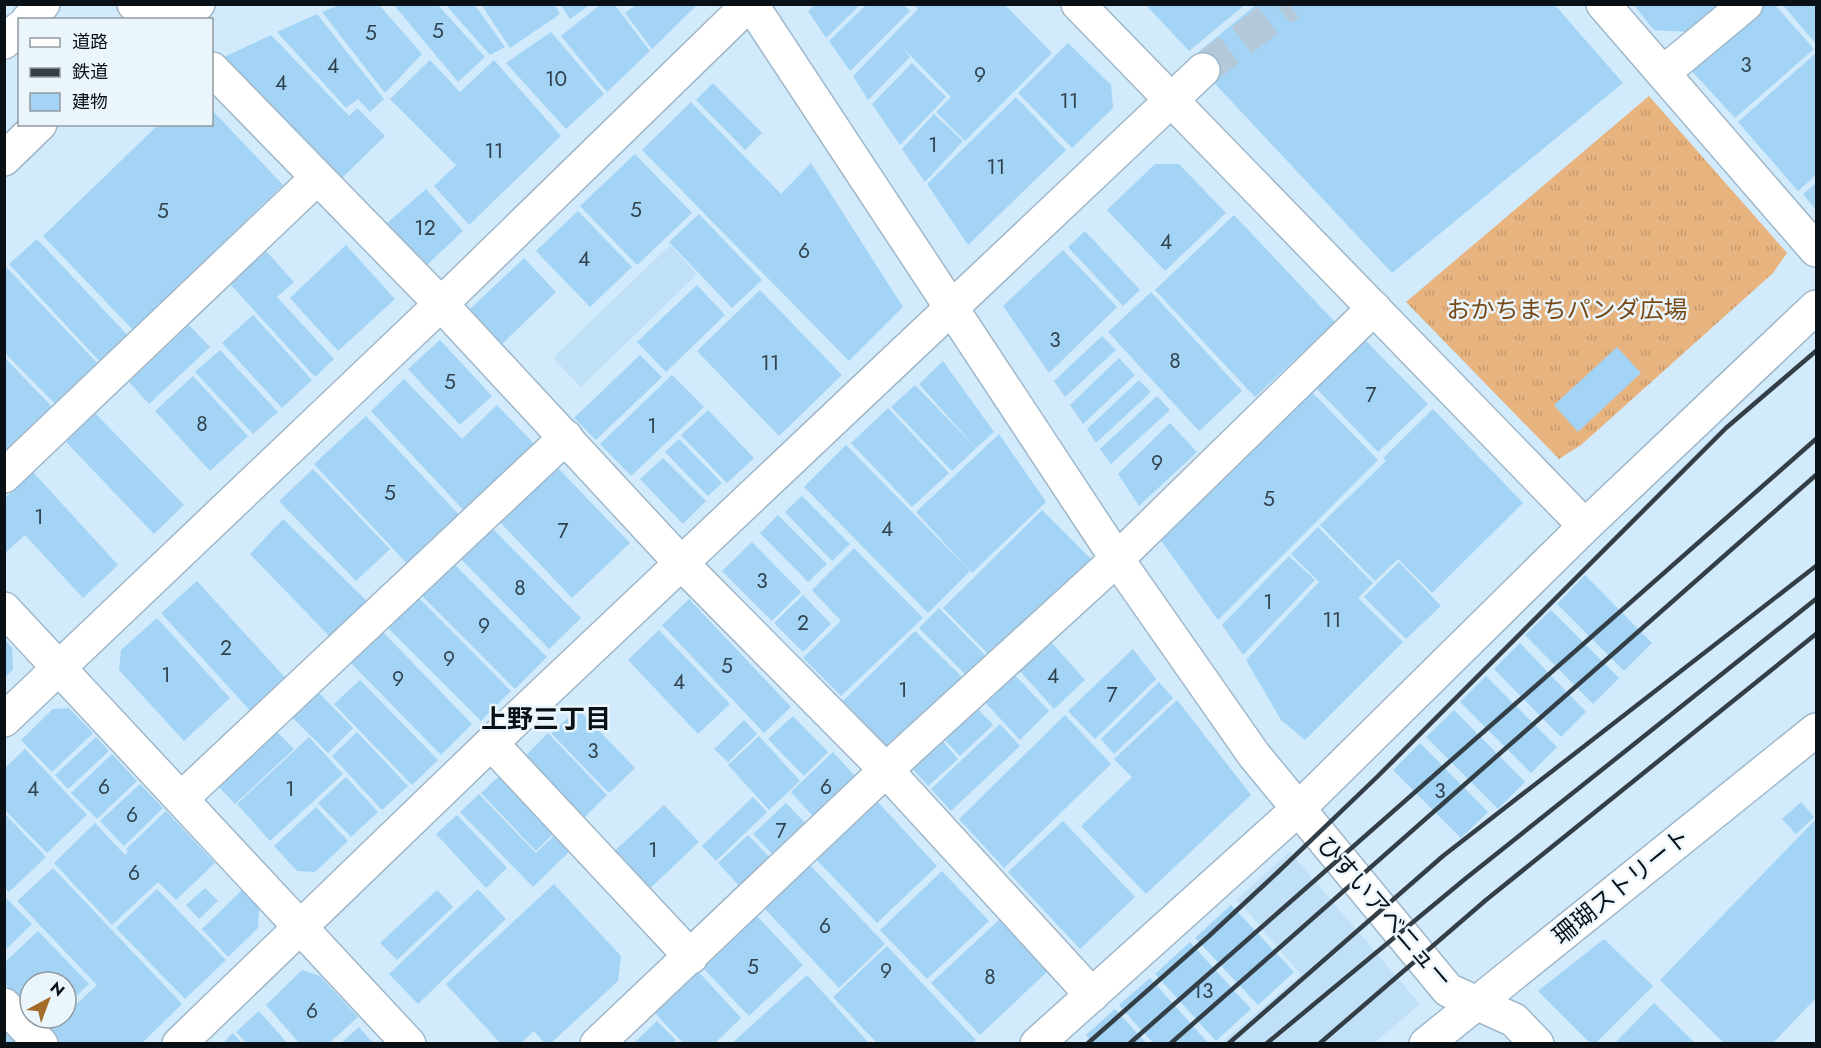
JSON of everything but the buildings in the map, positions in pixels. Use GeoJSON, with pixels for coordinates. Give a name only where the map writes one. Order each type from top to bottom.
{"type":"FeatureCollection","features":[{"type":"Feature","properties":{"kind":"street"},"geometry":{"type":"LineString","coordinates":[[30,18],[43,4]]}},
{"type":"Feature","properties":{"kind":"street"},"geometry":{"type":"LineString","coordinates":[[135,4],[160,18]]}},
{"type":"Feature","properties":{"kind":"street"},"geometry":{"type":"LineString","coordinates":[[167,18],[198,4]]}},
{"type":"Feature","properties":{"kind":"street"},"geometry":{"type":"LineString","coordinates":[[4,720],[441,304],[750,4]]}},
{"type":"Feature","properties":{"kind":"street","name":"ひすいアベニュー"},"geometry":{"type":"LineString","coordinates":[[750,4],[1117,559],[1275,783],[1448,990],[1515,1020],[1537,1044]]}},
{"type":"Feature","properties":{"kind":"street"},"geometry":{"type":"LineString","coordinates":[[1078,4],[1585,526]]}},
{"type":"Feature","properties":{"kind":"street"},"geometry":{"type":"LineString","coordinates":[[1603,4],[1816,250]]}},
{"type":"Feature","properties":{"kind":"street"},"geometry":{"type":"LineString","coordinates":[[1663,73],[1746,4]]}},
{"type":"Feature","properties":{"kind":"street"},"geometry":{"type":"LineString","coordinates":[[4,42],[18,29]]}},
{"type":"Feature","properties":{"kind":"street"},"geometry":{"type":"LineString","coordinates":[[213,70],[441,304],[566,436],[682,564],[886,770],[1092,996]]}},
{"type":"Feature","properties":{"kind":"street"},"geometry":{"type":"LineString","coordinates":[[179,1044],[491,743],[1203,70]]}},
{"type":"Feature","properties":{"kind":"street"},"geometry":{"type":"LineString","coordinates":[[4,159],[38,126]]}},
{"type":"Feature","properties":{"kind":"street"},"geometry":{"type":"LineString","coordinates":[[4,476],[317,178]]}},
{"type":"Feature","properties":{"kind":"street"},"geometry":{"type":"LineString","coordinates":[[1037,1044],[1297,810],[1585,526],[1816,307]]}},
{"type":"Feature","properties":{"kind":"street"},"geometry":{"type":"LineString","coordinates":[[597,1044],[886,770],[1117,559],[1374,308]]}},
{"type":"Feature","properties":{"kind":"street"},"geometry":{"type":"LineString","coordinates":[[182,799],[566,436]]}},
{"type":"Feature","properties":{"kind":"street"},"geometry":{"type":"LineString","coordinates":[[4,609],[409,1044]]}},
{"type":"Feature","properties":{"kind":"street","name":"珊瑚ストリート"},"geometry":{"type":"LineString","coordinates":[[1426,1044],[1476,1001],[1816,730]]}},
{"type":"Feature","properties":{"kind":"street"},"geometry":{"type":"LineString","coordinates":[[491,743],[691,957]]}},
{"type":"Feature","properties":{"kind":"street"},"geometry":{"type":"LineString","coordinates":[[4,1005],[41,1044]]}},
{"type":"Feature","properties":{"kind":"shaded area"},"geometry":{"type":"Polygon","coordinates":[[[670,245],[697,274],[581,387],[553,358],[670,245]]]}},
{"type":"Feature","properties":{"kind":"shaded area"},"geometry":{"type":"Polygon","coordinates":[[[1290,852],[1420,1004],[1374,1043],[1221,1043],[1301,975],[1237,899],[1290,852]]]}},
{"type":"Feature","properties":{"kind":"green space","name":"おかちまちパンダ広場"},"geometry":{"type":"Polygon","coordinates":[[[1649,96],[1787,253],[1773,273],[1581,445],[1559,459],[1406,302],[1649,96]]]}},
{"type":"Feature","properties":{"kind":"tunnel"},"geometry":{"type":"LineString","coordinates":[[1203,70],[1289,4]]}},
{"type":"Feature","properties":{"kind":"railway"},"geometry":{"type":"LineString","coordinates":[[1087,1044],[1278,872],[1377,777],[1726,428],[1816,351]]}},
{"type":"Feature","properties":{"kind":"railway"},"geometry":{"type":"LineString","coordinates":[[1129,1044],[1816,439]]}},
{"type":"Feature","properties":{"kind":"railway"},"geometry":{"type":"LineString","coordinates":[[1170,1044],[1816,475]]}},
{"type":"Feature","properties":{"kind":"railway"},"geometry":{"type":"LineString","coordinates":[[1228,1044],[1443,856],[1816,566]]}},
{"type":"Feature","properties":{"kind":"railway"},"geometry":{"type":"LineString","coordinates":[[1266,1044],[1465,879],[1816,599]]}},
{"type":"Feature","properties":{"kind":"railway"},"geometry":{"type":"LineString","coordinates":[[1319,1044],[1486,900],[1816,634]]}},
{"type":"Feature","properties":{"kind":"district","name":"上野三丁目"},"geometry":{"type":"Point","coordinates":[546,719]}}]}
